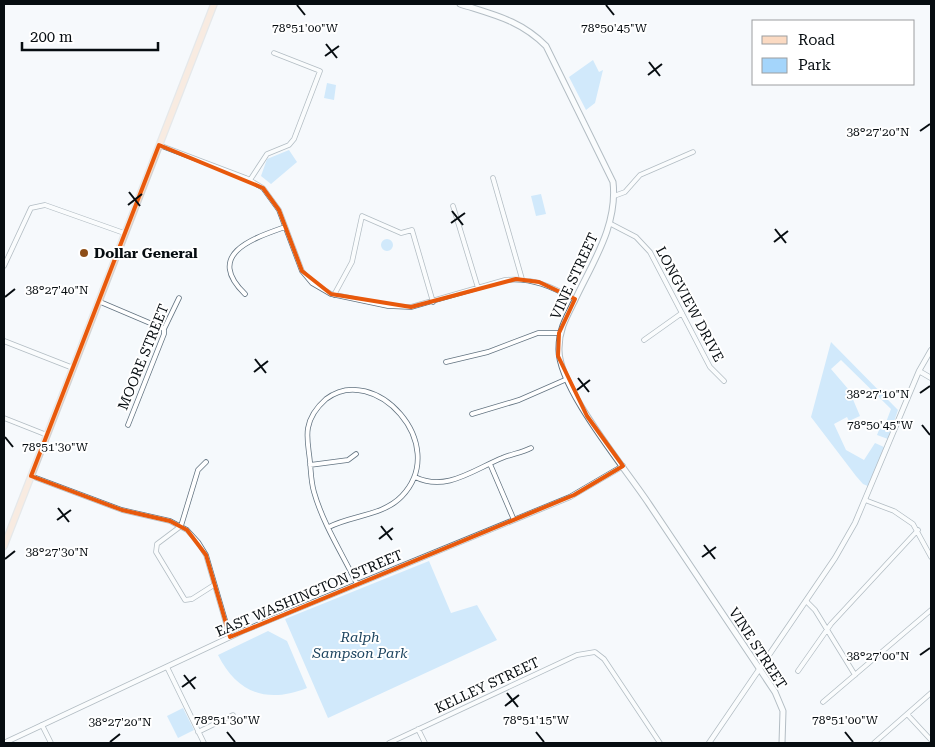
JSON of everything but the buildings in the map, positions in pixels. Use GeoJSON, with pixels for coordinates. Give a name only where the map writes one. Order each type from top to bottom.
{"type":"FeatureCollection","features":[{"type":"Feature","properties":{"kind":"main road","name":"VINE STREET"},"geometry":{"type":"LineString","coordinates":[[460,4],[515,22],[531,31],[546,46],[613,182],[614,196],[611,224],[559,333],[558,356],[567,379],[587,416],[623,466],[775,692],[782,711],[782,743]]}},
{"type":"Feature","properties":{"kind":"main road"},"geometry":{"type":"LineString","coordinates":[[4,546],[214,5]]}},
{"type":"Feature","properties":{"kind":"street"},"geometry":{"type":"LineString","coordinates":[[206,4],[214,5]]}},
{"type":"Feature","properties":{"kind":"street"},"geometry":{"type":"LineString","coordinates":[[250,180],[268,154],[281,149],[294,139],[320,71],[274,53]]}},
{"type":"Feature","properties":{"kind":"street"},"geometry":{"type":"LineString","coordinates":[[159,144],[250,180],[269,194],[279,210],[296,258],[307,278],[320,289],[334,295],[401,307],[433,302],[505,280],[522,279],[539,282],[575,299]]}},
{"type":"Feature","properties":{"kind":"street"},"geometry":{"type":"LineString","coordinates":[[614,196],[625,192],[640,175],[693,152]]}},
{"type":"Feature","properties":{"kind":"street"},"geometry":{"type":"LineString","coordinates":[[493,178],[522,279]]}},
{"type":"Feature","properties":{"kind":"street"},"geometry":{"type":"LineString","coordinates":[[4,266],[31,208],[46,205],[124,233]]}},
{"type":"Feature","properties":{"kind":"street"},"geometry":{"type":"LineString","coordinates":[[453,206],[478,288]]}},
{"type":"Feature","properties":{"kind":"street"},"geometry":{"type":"LineString","coordinates":[[334,295],[352,262],[362,216],[401,233],[412,230],[433,302]]}},
{"type":"Feature","properties":{"kind":"street","name":"LONGVIEW DRIVE"},"geometry":{"type":"LineString","coordinates":[[611,224],[634,236],[647,248],[710,367],[724,381]]}},
{"type":"Feature","properties":{"kind":"street"},"geometry":{"type":"LineString","coordinates":[[245,294],[234,282],[231,271],[232,261],[237,250],[251,239],[285,227]]}},
{"type":"Feature","properties":{"kind":"street","name":"MOORE STREET"},"geometry":{"type":"LineString","coordinates":[[128,424],[164,334],[164,328],[178,298]]}},
{"type":"Feature","properties":{"kind":"street"},"geometry":{"type":"LineString","coordinates":[[98,301],[164,328]]}},
{"type":"Feature","properties":{"kind":"street"},"geometry":{"type":"LineString","coordinates":[[644,340],[682,313]]}},
{"type":"Feature","properties":{"kind":"street"},"geometry":{"type":"LineString","coordinates":[[446,362],[488,352],[538,333],[559,333]]}},
{"type":"Feature","properties":{"kind":"street"},"geometry":{"type":"LineString","coordinates":[[4,341],[72,368]]}},
{"type":"Feature","properties":{"kind":"street"},"geometry":{"type":"LineString","coordinates":[[708,743],[806,601],[855,523],[919,372],[931,350]]}},
{"type":"Feature","properties":{"kind":"street"},"geometry":{"type":"LineString","coordinates":[[919,372],[931,378]]}},
{"type":"Feature","properties":{"kind":"street"},"geometry":{"type":"LineString","coordinates":[[472,414],[519,400],[567,379]]}},
{"type":"Feature","properties":{"kind":"street"},"geometry":{"type":"LineString","coordinates":[[329,527],[392,504],[404,494],[415,477],[418,450],[409,426],[380,398],[360,391],[344,391],[331,396],[313,414],[307,436],[315,495],[329,527],[357,584]]}},
{"type":"Feature","properties":{"kind":"street"},"geometry":{"type":"LineString","coordinates":[[4,418],[47,435]]}},
{"type":"Feature","properties":{"kind":"street"},"geometry":{"type":"LineString","coordinates":[[415,477],[429,482],[450,481],[531,448]]}},
{"type":"Feature","properties":{"kind":"street"},"geometry":{"type":"LineString","coordinates":[[310,465],[348,460],[356,454]]}},
{"type":"Feature","properties":{"kind":"street"},"geometry":{"type":"LineString","coordinates":[[206,462],[199,469],[180,526],[157,544],[158,555],[185,600],[192,599],[214,585]]}},
{"type":"Feature","properties":{"kind":"street"},"geometry":{"type":"LineString","coordinates":[[490,464],[514,520]]}},
{"type":"Feature","properties":{"kind":"street","name":"EAST WASHINGTON STREET"},"geometry":{"type":"LineString","coordinates":[[4,743],[230,637],[580,492],[623,466]]}},
{"type":"Feature","properties":{"kind":"street"},"geometry":{"type":"LineString","coordinates":[[31,476],[122,510],[163,519],[180,526],[194,537],[202,547],[230,637]]}},
{"type":"Feature","properties":{"kind":"street"},"geometry":{"type":"LineString","coordinates":[[865,500],[894,512],[918,530],[931,557]]}},
{"type":"Feature","properties":{"kind":"street"},"geometry":{"type":"LineString","coordinates":[[798,671],[828,632],[831,624],[918,530]]}},
{"type":"Feature","properties":{"kind":"street"},"geometry":{"type":"LineString","coordinates":[[806,601],[815,610],[855,675]]}},
{"type":"Feature","properties":{"kind":"street"},"geometry":{"type":"LineString","coordinates":[[823,702],[931,610]]}},
{"type":"Feature","properties":{"kind":"street","name":"KELLEY STREET"},"geometry":{"type":"LineString","coordinates":[[389,743],[577,655],[596,653],[604,659],[660,743]]}},
{"type":"Feature","properties":{"kind":"street"},"geometry":{"type":"LineString","coordinates":[[167,667],[203,742],[197,743]]}},
{"type":"Feature","properties":{"kind":"street"},"geometry":{"type":"LineString","coordinates":[[874,743],[931,693]]}},
{"type":"Feature","properties":{"kind":"street"},"geometry":{"type":"LineString","coordinates":[[907,714],[931,740]]}},
{"type":"Feature","properties":{"kind":"street"},"geometry":{"type":"LineString","coordinates":[[198,732],[233,715]]}},
{"type":"Feature","properties":{"kind":"street"},"geometry":{"type":"LineString","coordinates":[[42,725],[51,743]]}},
{"type":"Feature","properties":{"kind":"street"},"geometry":{"type":"LineString","coordinates":[[418,729],[425,743]]}},
{"type":"Feature","properties":{"kind":"highlighted area"},"geometry":{"type":"Polygon","coordinates":[[[159,145],[263,188],[279,210],[302,271],[331,294],[411,307],[516,279],[539,282],[575,299],[559,333],[558,356],[587,416],[623,466],[574,495],[230,637],[206,555],[187,530],[170,521],[122,510],[31,476],[159,145]]]}},
{"type":"Feature","properties":{"kind":"green space"},"geometry":{"type":"Polygon","coordinates":[[[593,60],[599,72],[603,70],[595,103],[586,110],[569,77],[593,60]]]}},
{"type":"Feature","properties":{"kind":"green space"},"geometry":{"type":"Polygon","coordinates":[[[327,83],[336,85],[334,100],[324,98],[327,83]]]}},
{"type":"Feature","properties":{"kind":"green space"},"geometry":{"type":"Polygon","coordinates":[[[289,150],[297,162],[271,184],[261,176],[267,159],[289,150]]]}},
{"type":"Feature","properties":{"kind":"green space"},"geometry":{"type":"Polygon","coordinates":[[[541,194],[546,214],[536,216],[531,196],[541,194]]]}},
{"type":"Feature","properties":{"kind":"green space"},"geometry":{"type":"Polygon","coordinates":[[[385,239],[389,239],[393,245],[389,251],[385,251],[381,247],[381,243],[385,239]]]}},
{"type":"Feature","properties":{"kind":"green space"},"geometry":{"type":"Polygon","coordinates":[[[831,342],[898,410],[888,439],[877,435],[881,425],[885,425],[891,409],[841,360],[831,369],[849,390],[860,416],[849,421],[847,417],[834,424],[846,450],[864,460],[875,443],[884,447],[870,487],[863,484],[856,476],[811,417],[831,342]]]}},
{"type":"Feature","properties":{"kind":"green space","name":"Ralph Sampson Park"},"geometry":{"type":"Polygon","coordinates":[[[429,561],[451,613],[477,605],[497,640],[328,718],[285,619],[429,561]]]}},
{"type":"Feature","properties":{"kind":"green space"},"geometry":{"type":"Polygon","coordinates":[[[268,631],[287,641],[307,688],[292,693],[266,695],[244,686],[226,668],[218,655],[268,631]]]}},
{"type":"Feature","properties":{"kind":"green space"},"geometry":{"type":"Polygon","coordinates":[[[183,708],[194,730],[178,738],[167,716],[183,708]]]}},
{"type":"Feature","properties":{"kind":"place","name":"Dollar General"},"geometry":{"type":"Point","coordinates":[84,253]}}]}
